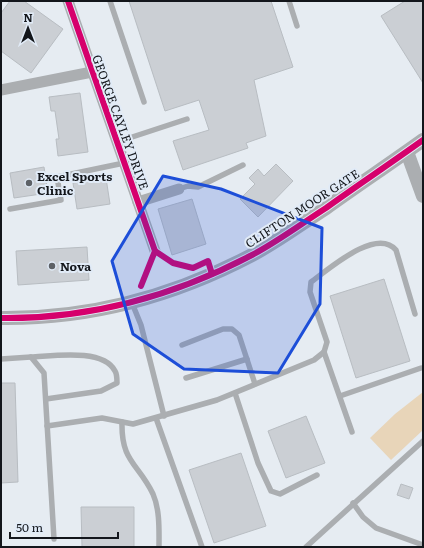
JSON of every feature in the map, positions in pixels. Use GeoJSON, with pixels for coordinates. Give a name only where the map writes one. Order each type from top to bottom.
{"type":"FeatureCollection","features":[{"type":"Feature","properties":{"kind":"street","name":"GEORGE CAYLEY DRIVE"},"geometry":{"type":"LineString","coordinates":[[68,1],[155,251]]}},
{"type":"Feature","properties":{"kind":"street"},"geometry":{"type":"LineString","coordinates":[[1,90],[92,72]]}},
{"type":"Feature","properties":{"kind":"street","name":"CLIFTON MOOR GATE"},"geometry":{"type":"LineString","coordinates":[[1,318],[26,318],[73,314],[132,303],[164,294],[252,255],[292,231],[423,140]]}},
{"type":"Feature","properties":{"kind":"street"},"geometry":{"type":"LineString","coordinates":[[407,152],[423,196]]}},
{"type":"Feature","properties":{"kind":"street"},"geometry":{"type":"LineString","coordinates":[[138,202],[179,189]]}},
{"type":"Feature","properties":{"kind":"lane"},"geometry":{"type":"LineString","coordinates":[[110,1],[144,102]]}},
{"type":"Feature","properties":{"kind":"lane"},"geometry":{"type":"LineString","coordinates":[[289,1],[297,26]]}},
{"type":"Feature","properties":{"kind":"lane"},"geometry":{"type":"LineString","coordinates":[[116,142],[187,119]]}},
{"type":"Feature","properties":{"kind":"lane"},"geometry":{"type":"LineString","coordinates":[[10,209],[61,200],[57,177],[124,163]]}},
{"type":"Feature","properties":{"kind":"lane"},"geometry":{"type":"LineString","coordinates":[[179,189],[188,186],[198,187],[243,165]]}},
{"type":"Feature","properties":{"kind":"lane"},"geometry":{"type":"LineString","coordinates":[[47,426],[102,418],[133,424],[218,400],[314,360],[324,352],[327,342],[310,292],[310,282],[363,247],[379,243],[391,245],[396,250],[415,314]]}},
{"type":"Feature","properties":{"kind":"lane"},"geometry":{"type":"LineString","coordinates":[[132,303],[141,325],[164,416]]}},
{"type":"Feature","properties":{"kind":"lane"},"geometry":{"type":"LineString","coordinates":[[182,345],[223,329],[232,329],[239,335],[255,384]]}},
{"type":"Feature","properties":{"kind":"lane"},"geometry":{"type":"LineString","coordinates":[[324,352],[352,432]]}},
{"type":"Feature","properties":{"kind":"lane"},"geometry":{"type":"LineString","coordinates":[[1,359],[85,355],[104,360],[115,371],[117,383],[101,391],[46,399]]}},
{"type":"Feature","properties":{"kind":"lane"},"geometry":{"type":"LineString","coordinates":[[32,357],[44,373],[54,539]]}},
{"type":"Feature","properties":{"kind":"lane"},"geometry":{"type":"LineString","coordinates":[[186,378],[247,359]]}},
{"type":"Feature","properties":{"kind":"lane"},"geometry":{"type":"LineString","coordinates":[[340,396],[421,368]]}},
{"type":"Feature","properties":{"kind":"lane"},"geometry":{"type":"LineString","coordinates":[[235,393],[258,463],[271,491],[280,494],[317,475]]}},
{"type":"Feature","properties":{"kind":"lane"},"geometry":{"type":"LineString","coordinates":[[156,418],[202,547]]}},
{"type":"Feature","properties":{"kind":"lane"},"geometry":{"type":"LineString","coordinates":[[122,422],[124,447],[129,460],[153,495],[158,510],[159,547]]}},
{"type":"Feature","properties":{"kind":"lane"},"geometry":{"type":"LineString","coordinates":[[306,547],[423,441]]}},
{"type":"Feature","properties":{"kind":"lane"},"geometry":{"type":"LineString","coordinates":[[353,503],[363,517],[376,528],[423,545]]}},
{"type":"Feature","properties":{"kind":"path"},"geometry":{"type":"LineString","coordinates":[[419,218],[423,224]]}},
{"type":"Feature","properties":{"kind":"highlighted area"},"geometry":{"type":"Polygon","coordinates":[[[163,176],[221,189],[322,228],[320,304],[278,373],[184,369],[133,334],[112,261],[163,176]]]}},
{"type":"Feature","properties":{"kind":"shaded area"},"geometry":{"type":"Polygon","coordinates":[[[423,392],[423,430],[391,460],[370,438],[395,414],[423,392]]]}},
{"type":"Feature","properties":{"kind":"building"},"geometry":{"type":"Polygon","coordinates":[[[10,1],[24,1],[63,29],[31,73],[1,51],[1,13],[10,1]]]}},
{"type":"Feature","properties":{"kind":"building"},"geometry":{"type":"Polygon","coordinates":[[[129,1],[271,1],[293,67],[254,80],[266,136],[246,143],[248,148],[183,170],[173,141],[209,130],[199,100],[165,111],[129,1]]]}},
{"type":"Feature","properties":{"kind":"building"},"geometry":{"type":"Polygon","coordinates":[[[405,1],[423,1],[423,83],[381,16],[405,1]]]}},
{"type":"Feature","properties":{"kind":"building"},"geometry":{"type":"Polygon","coordinates":[[[80,93],[88,152],[58,156],[56,139],[59,139],[55,111],[51,111],[49,97],[80,93]]]}},
{"type":"Feature","properties":{"kind":"building"},"geometry":{"type":"Polygon","coordinates":[[[276,164],[293,181],[258,217],[240,199],[255,184],[249,178],[258,169],[264,176],[276,164]]]}},
{"type":"Feature","properties":{"kind":"building","name":"Excel Sports Clinic"},"geometry":{"type":"Polygon","coordinates":[[[44,167],[48,193],[14,198],[10,173],[44,167]]]}},
{"type":"Feature","properties":{"kind":"building"},"geometry":{"type":"Polygon","coordinates":[[[106,178],[110,204],[77,209],[73,183],[106,178]]]}},
{"type":"Feature","properties":{"kind":"building"},"geometry":{"type":"Polygon","coordinates":[[[192,199],[206,244],[172,255],[158,209],[192,199]]]}},
{"type":"Feature","properties":{"kind":"building","name":"Nova"},"geometry":{"type":"Polygon","coordinates":[[[87,247],[89,280],[18,285],[16,251],[87,247]]]}},
{"type":"Feature","properties":{"kind":"building"},"geometry":{"type":"Polygon","coordinates":[[[384,279],[410,361],[356,378],[330,296],[384,279]]]}},
{"type":"Feature","properties":{"kind":"building"},"geometry":{"type":"Polygon","coordinates":[[[1,383],[15,383],[18,482],[1,483],[1,383]]]}},
{"type":"Feature","properties":{"kind":"building"},"geometry":{"type":"Polygon","coordinates":[[[306,416],[325,463],[286,478],[268,431],[306,416]]]}},
{"type":"Feature","properties":{"kind":"building"},"geometry":{"type":"Polygon","coordinates":[[[241,453],[266,526],[214,543],[189,470],[241,453]]]}},
{"type":"Feature","properties":{"kind":"building"},"geometry":{"type":"Polygon","coordinates":[[[401,484],[413,488],[409,499],[397,495],[401,484]]]}},
{"type":"Feature","properties":{"kind":"building"},"geometry":{"type":"Polygon","coordinates":[[[81,507],[134,507],[134,547],[82,547],[81,507]]]}},
{"type":"Feature","properties":{"kind":"cycle path"},"geometry":{"type":"LineString","coordinates":[[68,1],[155,251]]}},
{"type":"Feature","properties":{"kind":"cycle path"},"geometry":{"type":"LineString","coordinates":[[1,318],[34,317],[99,309],[162,293],[222,270],[271,244],[326,208],[423,140]]}},
{"type":"Feature","properties":{"kind":"cycle path"},"geometry":{"type":"LineString","coordinates":[[141,286],[155,251],[173,263],[193,268],[208,261],[212,274]]}},
{"type":"Feature","properties":{"kind":"place","name":"Excel Sports Clinic"},"geometry":{"type":"Point","coordinates":[29,183]}},
{"type":"Feature","properties":{"kind":"place","name":"Nova"},"geometry":{"type":"Point","coordinates":[52,266]}}]}
